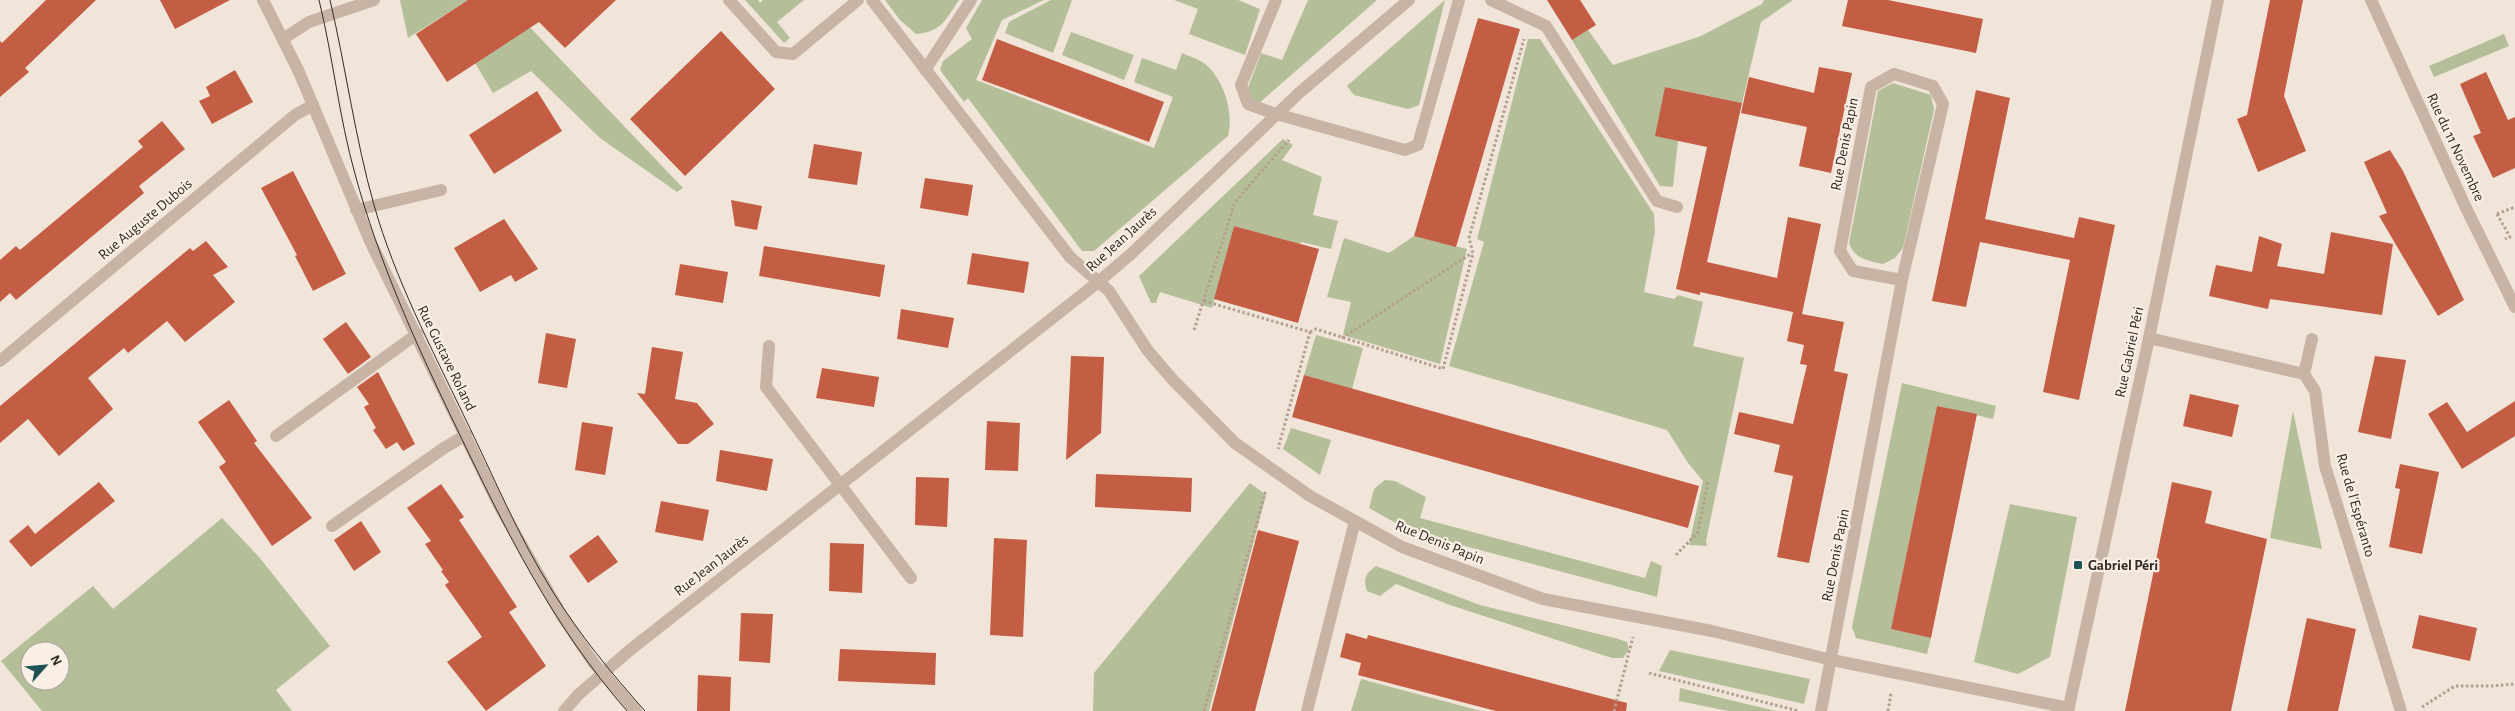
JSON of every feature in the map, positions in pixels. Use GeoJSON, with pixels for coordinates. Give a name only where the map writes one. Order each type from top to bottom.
{"type":"FeatureCollection","features":[{"type":"Feature","properties":{"kind":"street","name":"Rue Gustave Roland"},"geometry":{"type":"LineString","coordinates":[[263,0],[313,105],[356,210],[500,507],[530,564],[562,616],[602,673],[636,711]]}},
{"type":"Feature","properties":{"kind":"street"},"geometry":{"type":"LineString","coordinates":[[283,39],[309,22],[374,0]]}},
{"type":"Feature","properties":{"kind":"street"},"geometry":{"type":"LineString","coordinates":[[729,0],[776,52],[793,54],[858,0]]}},
{"type":"Feature","properties":{"kind":"street","name":"Rue Denis Papin"},"geometry":{"type":"LineString","coordinates":[[872,0],[1070,257],[1097,283],[1109,291],[1148,351],[1173,380],[1235,443],[1310,496],[1402,547],[1543,599],[1712,631],[1832,660],[2069,710]]}},
{"type":"Feature","properties":{"kind":"street"},"geometry":{"type":"LineString","coordinates":[[925,70],[971,0]]}},
{"type":"Feature","properties":{"kind":"street"},"geometry":{"type":"LineString","coordinates":[[1276,0],[1241,85],[1248,104],[1276,114],[1405,150],[1418,145],[1459,0]]}},
{"type":"Feature","properties":{"kind":"street","name":"Rue Jean Jaurès"},"geometry":{"type":"LineString","coordinates":[[564,711],[602,673],[840,483],[1097,283],[1131,254],[1276,114],[1409,0]]}},
{"type":"Feature","properties":{"kind":"street"},"geometry":{"type":"LineString","coordinates":[[1491,0],[1546,26],[1657,201],[1676,207]]}},
{"type":"Feature","properties":{"kind":"street","name":"Rue Gabriel Péri"},"geometry":{"type":"LineString","coordinates":[[2069,710],[2149,338],[2218,0]]}},
{"type":"Feature","properties":{"kind":"street","name":"Rue du 11 Novembre"},"geometry":{"type":"LineString","coordinates":[[2370,0],[2466,208],[2515,307]]}},
{"type":"Feature","properties":{"kind":"street","name":"Rue Denis Papin"},"geometry":{"type":"LineString","coordinates":[[1821,711],[1902,280],[1943,104],[1933,86],[1894,74],[1871,87],[1840,252],[1852,271],[1902,280]]}},
{"type":"Feature","properties":{"kind":"street","name":"Rue Auguste Dubois"},"geometry":{"type":"LineString","coordinates":[[0,361],[295,115],[313,105]]}},
{"type":"Feature","properties":{"kind":"street"},"geometry":{"type":"LineString","coordinates":[[356,210],[441,190]]}},
{"type":"Feature","properties":{"kind":"street"},"geometry":{"type":"LineString","coordinates":[[276,436],[417,334]]}},
{"type":"Feature","properties":{"kind":"street"},"geometry":{"type":"LineString","coordinates":[[2149,338],[2304,374],[2312,339]]}},
{"type":"Feature","properties":{"kind":"street"},"geometry":{"type":"LineString","coordinates":[[769,346],[766,387],[789,420],[840,483],[911,578]]}},
{"type":"Feature","properties":{"kind":"street","name":"Rue de l'Espéranto"},"geometry":{"type":"LineString","coordinates":[[2304,374],[2315,390],[2325,466],[2401,711]]}},
{"type":"Feature","properties":{"kind":"street"},"geometry":{"type":"LineString","coordinates":[[332,526],[444,448],[466,435]]}},
{"type":"Feature","properties":{"kind":"street"},"geometry":{"type":"LineString","coordinates":[[1307,711],[1355,521]]}},
{"type":"Feature","properties":{"kind":"path"},"geometry":{"type":"LineString","coordinates":[[1204,301],[1310,332],[1316,330],[1443,370],[1473,253],[1469,238],[1529,18]]}},
{"type":"Feature","properties":{"kind":"path"},"geometry":{"type":"LineString","coordinates":[[1194,330],[1235,202],[1305,121]]}},
{"type":"Feature","properties":{"kind":"path"},"geometry":{"type":"LineString","coordinates":[[2492,216],[2515,207]]}},
{"type":"Feature","properties":{"kind":"path"},"geometry":{"type":"LineString","coordinates":[[1342,338],[1473,253]]}},
{"type":"Feature","properties":{"kind":"path"},"geometry":{"type":"LineString","coordinates":[[1278,449],[1310,332]]}},
{"type":"Feature","properties":{"kind":"path"},"geometry":{"type":"LineString","coordinates":[[1204,711],[1272,470]]}},
{"type":"Feature","properties":{"kind":"path"},"geometry":{"type":"LineString","coordinates":[[1676,555],[1698,532],[1708,481]]}},
{"type":"Feature","properties":{"kind":"path"},"geometry":{"type":"LineString","coordinates":[[1614,711],[1638,617]]}},
{"type":"Feature","properties":{"kind":"path"},"geometry":{"type":"LineString","coordinates":[[1649,674],[1799,711]]}},
{"type":"Feature","properties":{"kind":"path"},"geometry":{"type":"LineString","coordinates":[[2414,711],[2455,686],[2515,684]]}},
{"type":"Feature","properties":{"kind":"path"},"geometry":{"type":"LineString","coordinates":[[1888,711],[1891,692]]}},
{"type":"Feature","properties":{"kind":"green space"},"geometry":{"type":"Polygon","coordinates":[[[400,0],[468,0],[408,38],[400,0]]]}},
{"type":"Feature","properties":{"kind":"green space"},"geometry":{"type":"Polygon","coordinates":[[[504,0],[683,188],[677,192],[600,138],[531,71],[493,93],[475,63],[504,0]]]}},
{"type":"Feature","properties":{"kind":"green space"},"geometry":{"type":"Polygon","coordinates":[[[745,0],[758,0],[760,3],[763,0],[804,0],[777,22],[790,38],[784,43],[745,0]]]}},
{"type":"Feature","properties":{"kind":"green space"},"geometry":{"type":"Polygon","coordinates":[[[885,0],[959,0],[947,19],[938,27],[932,31],[916,34],[900,20],[885,0]]]}},
{"type":"Feature","properties":{"kind":"green space"},"geometry":{"type":"Polygon","coordinates":[[[982,0],[1044,0],[1002,20],[976,80],[1154,148],[1173,97],[1134,82],[1142,58],[1176,70],[1182,53],[1204,63],[1222,87],[1226,96],[1230,117],[1228,136],[1094,251],[1082,251],[968,98],[964,102],[940,70],[943,61],[972,39],[966,28],[982,0]]]}},
{"type":"Feature","properties":{"kind":"green space"},"geometry":{"type":"Polygon","coordinates":[[[1051,0],[1072,0],[1053,53],[1005,33],[1009,22],[1051,0]]]}},
{"type":"Feature","properties":{"kind":"green space"},"geometry":{"type":"Polygon","coordinates":[[[1174,0],[1238,0],[1260,9],[1245,55],[1189,34],[1198,9],[1174,0]]]}},
{"type":"Feature","properties":{"kind":"green space"},"geometry":{"type":"Polygon","coordinates":[[[1308,0],[1377,0],[1258,104],[1251,100],[1248,88],[1261,53],[1282,60],[1308,0]]]}},
{"type":"Feature","properties":{"kind":"green space"},"geometry":{"type":"Polygon","coordinates":[[[1445,0],[1419,105],[1408,109],[1354,95],[1347,86],[1445,0]]]}},
{"type":"Feature","properties":{"kind":"green space"},"geometry":{"type":"Polygon","coordinates":[[[1764,0],[1793,0],[1761,22],[1742,103],[1665,87],[1678,141],[1673,187],[1660,186],[1572,40],[1588,30],[1613,65],[1701,36],[1762,4],[1764,0]]]}},
{"type":"Feature","properties":{"kind":"green space"},"geometry":{"type":"Polygon","coordinates":[[[1071,32],[1134,55],[1124,80],[1062,55],[1071,32]]]}},
{"type":"Feature","properties":{"kind":"green space"},"geometry":{"type":"Polygon","coordinates":[[[2504,34],[2509,46],[2434,77],[2429,66],[2504,34]]]}},
{"type":"Feature","properties":{"kind":"green space"},"geometry":{"type":"Polygon","coordinates":[[[1528,39],[1540,39],[1654,214],[1655,232],[1644,292],[1674,299],[1678,295],[1703,302],[1693,346],[1744,358],[1706,541],[1707,546],[1689,545],[1703,481],[1688,463],[1667,430],[1449,366],[1484,242],[1477,239],[1528,39]]]}},
{"type":"Feature","properties":{"kind":"green space"},"geometry":{"type":"Polygon","coordinates":[[[1893,83],[1931,95],[1934,110],[1903,248],[1895,258],[1883,264],[1858,256],[1854,253],[1849,243],[1878,91],[1893,83]]]}},
{"type":"Feature","properties":{"kind":"green space"},"geometry":{"type":"Polygon","coordinates":[[[1283,139],[1293,145],[1282,160],[1322,177],[1313,215],[1338,221],[1331,249],[1301,242],[1300,244],[1234,226],[1212,308],[1160,292],[1156,303],[1151,303],[1139,276],[1283,139]]]}},
{"type":"Feature","properties":{"kind":"green space"},"geometry":{"type":"Polygon","coordinates":[[[1414,236],[1467,249],[1440,364],[1343,335],[1351,302],[1327,297],[1344,238],[1389,253],[1414,236]]]}},
{"type":"Feature","properties":{"kind":"green space"},"geometry":{"type":"Polygon","coordinates":[[[1316,335],[1363,348],[1352,389],[1304,375],[1316,335]]]}},
{"type":"Feature","properties":{"kind":"green space"},"geometry":{"type":"Polygon","coordinates":[[[1902,383],[1996,406],[1993,419],[1937,406],[1891,629],[1931,638],[1927,654],[1856,638],[1852,627],[1902,383]]]}},
{"type":"Feature","properties":{"kind":"green space"},"geometry":{"type":"Polygon","coordinates":[[[2293,411],[2322,549],[2270,538],[2293,411]]]}},
{"type":"Feature","properties":{"kind":"green space"},"geometry":{"type":"Polygon","coordinates":[[[1291,428],[1331,440],[1320,475],[1283,449],[1291,428]]]}},
{"type":"Feature","properties":{"kind":"green space"},"geometry":{"type":"Polygon","coordinates":[[[1385,480],[1395,481],[1426,497],[1420,518],[1645,578],[1651,561],[1662,566],[1657,597],[1412,532],[1369,508],[1374,489],[1385,480]]]}},
{"type":"Feature","properties":{"kind":"green space"},"geometry":{"type":"Polygon","coordinates":[[[1250,483],[1266,495],[1209,711],[1093,711],[1094,673],[1250,483]]]}},
{"type":"Feature","properties":{"kind":"green space"},"geometry":{"type":"Polygon","coordinates":[[[2010,504],[2077,517],[2050,657],[2018,674],[1974,662],[2010,504]]]}},
{"type":"Feature","properties":{"kind":"green space"},"geometry":{"type":"Polygon","coordinates":[[[222,518],[259,557],[330,646],[276,690],[292,711],[42,711],[26,691],[70,691],[70,641],[26,641],[93,586],[113,609],[222,518]]]}},
{"type":"Feature","properties":{"kind":"green space"},"geometry":{"type":"Polygon","coordinates":[[[1376,566],[1480,605],[1615,638],[1627,642],[1629,650],[1623,658],[1612,658],[1450,605],[1396,584],[1380,596],[1367,591],[1365,583],[1367,574],[1376,566]]]}},
{"type":"Feature","properties":{"kind":"green space"},"geometry":{"type":"Polygon","coordinates":[[[20,646],[20,684],[1,661],[20,646]]]}},
{"type":"Feature","properties":{"kind":"green space"},"geometry":{"type":"Polygon","coordinates":[[[1670,650],[1810,679],[1804,704],[1659,671],[1670,650]]]}},
{"type":"Feature","properties":{"kind":"green space"},"geometry":{"type":"Polygon","coordinates":[[[1361,679],[1481,711],[1351,711],[1361,679]]]}},
{"type":"Feature","properties":{"kind":"green space"},"geometry":{"type":"Polygon","coordinates":[[[1680,688],[1776,711],[1728,711],[1679,701],[1680,688]]]}},
{"type":"Feature","properties":{"kind":"building"},"geometry":{"type":"Polygon","coordinates":[[[46,0],[96,0],[25,68],[29,72],[0,97],[0,41],[2,43],[46,0]]]}},
{"type":"Feature","properties":{"kind":"building"},"geometry":{"type":"Polygon","coordinates":[[[160,0],[230,0],[175,29],[160,0]]]}},
{"type":"Feature","properties":{"kind":"building"},"geometry":{"type":"Polygon","coordinates":[[[468,0],[616,0],[565,48],[539,22],[447,82],[416,34],[468,0]]]}},
{"type":"Feature","properties":{"kind":"building"},"geometry":{"type":"Polygon","coordinates":[[[1547,0],[1580,0],[1596,25],[1572,40],[1547,0]]]}},
{"type":"Feature","properties":{"kind":"building"},"geometry":{"type":"Polygon","coordinates":[[[1848,0],[1888,0],[1983,19],[1976,53],[1842,26],[1848,0]]]}},
{"type":"Feature","properties":{"kind":"building"},"geometry":{"type":"Polygon","coordinates":[[[2270,0],[2303,0],[2284,96],[2306,151],[2258,172],[2237,119],[2247,115],[2270,0]]]}},
{"type":"Feature","properties":{"kind":"building"},"geometry":{"type":"Polygon","coordinates":[[[1478,18],[1520,29],[1456,247],[1414,236],[1478,18]]]}},
{"type":"Feature","properties":{"kind":"building"},"geometry":{"type":"Polygon","coordinates":[[[721,31],[775,89],[685,176],[630,119],[721,31]]]}},
{"type":"Feature","properties":{"kind":"building"},"geometry":{"type":"Polygon","coordinates":[[[997,39],[1164,102],[1149,142],[982,80],[997,39]]]}},
{"type":"Feature","properties":{"kind":"building"},"geometry":{"type":"Polygon","coordinates":[[[1819,67],[1852,73],[1831,173],[1799,166],[1807,127],[1741,113],[1749,77],[1814,93],[1819,67]]]}},
{"type":"Feature","properties":{"kind":"building"},"geometry":{"type":"Polygon","coordinates":[[[235,70],[253,102],[212,124],[199,101],[210,96],[206,87],[235,70]]]}},
{"type":"Feature","properties":{"kind":"building"},"geometry":{"type":"Polygon","coordinates":[[[2486,72],[2508,120],[2515,117],[2515,168],[2493,178],[2473,136],[2481,133],[2460,84],[2486,72]]]}},
{"type":"Feature","properties":{"kind":"building"},"geometry":{"type":"Polygon","coordinates":[[[1665,87],[1742,103],[1707,262],[1777,278],[1788,217],[1821,224],[1802,314],[1844,322],[1834,371],[1848,374],[1809,563],[1777,557],[1793,476],[1774,472],[1780,445],[1734,434],[1739,412],[1793,424],[1807,365],[1800,364],[1804,345],[1787,341],[1793,312],[1700,292],[1700,295],[1676,289],[1707,147],[1655,136],[1665,87]]]}},
{"type":"Feature","properties":{"kind":"building"},"geometry":{"type":"Polygon","coordinates":[[[1976,90],[2010,98],[1985,219],[2074,238],[2079,217],[2115,225],[2079,400],[2043,392],[2070,260],[1980,242],[1966,307],[1932,301],[1976,90]]]}},
{"type":"Feature","properties":{"kind":"building"},"geometry":{"type":"Polygon","coordinates":[[[537,91],[562,131],[494,174],[469,135],[537,91]]]}},
{"type":"Feature","properties":{"kind":"building"},"geometry":{"type":"Polygon","coordinates":[[[162,121],[185,149],[139,186],[144,193],[16,300],[10,293],[0,302],[0,260],[16,246],[20,250],[143,147],[138,141],[162,121]]]}},
{"type":"Feature","properties":{"kind":"building"},"geometry":{"type":"Polygon","coordinates":[[[814,144],[862,152],[857,185],[808,178],[814,144]]]}},
{"type":"Feature","properties":{"kind":"building"},"geometry":{"type":"Polygon","coordinates":[[[2390,150],[2403,171],[2464,300],[2438,316],[2379,216],[2387,213],[2364,162],[2390,150]]]}},
{"type":"Feature","properties":{"kind":"building"},"geometry":{"type":"Polygon","coordinates":[[[293,171],[346,274],[313,291],[295,256],[297,255],[261,188],[293,171]]]}},
{"type":"Feature","properties":{"kind":"building"},"geometry":{"type":"Polygon","coordinates":[[[925,178],[973,185],[968,216],[920,208],[925,178]]]}},
{"type":"Feature","properties":{"kind":"building"},"geometry":{"type":"Polygon","coordinates":[[[731,200],[762,206],[757,230],[735,226],[731,200]]]}},
{"type":"Feature","properties":{"kind":"building"},"geometry":{"type":"Polygon","coordinates":[[[504,219],[538,269],[515,282],[511,275],[480,292],[454,248],[504,219]]]}},
{"type":"Feature","properties":{"kind":"building"},"geometry":{"type":"Polygon","coordinates":[[[1234,226],[1319,249],[1298,323],[1214,299],[1234,226]]]}},
{"type":"Feature","properties":{"kind":"building"},"geometry":{"type":"Polygon","coordinates":[[[2331,232],[2393,244],[2382,315],[2270,299],[2268,309],[2209,296],[2216,265],[2252,272],[2259,236],[2282,244],[2277,266],[2324,274],[2331,232]]]}},
{"type":"Feature","properties":{"kind":"building"},"geometry":{"type":"Polygon","coordinates":[[[206,241],[228,267],[213,275],[235,302],[185,342],[167,321],[128,353],[124,348],[88,378],[113,409],[59,456],[28,419],[0,443],[0,406],[190,248],[193,251],[206,241]]]}},
{"type":"Feature","properties":{"kind":"building"},"geometry":{"type":"Polygon","coordinates":[[[764,246],[885,265],[880,297],[759,276],[764,246]]]}},
{"type":"Feature","properties":{"kind":"building"},"geometry":{"type":"Polygon","coordinates":[[[972,253],[1029,262],[1024,293],[967,284],[972,253]]]}},
{"type":"Feature","properties":{"kind":"building"},"geometry":{"type":"Polygon","coordinates":[[[680,264],[728,272],[723,303],[675,295],[680,264]]]}},
{"type":"Feature","properties":{"kind":"building"},"geometry":{"type":"Polygon","coordinates":[[[901,309],[954,318],[948,348],[897,339],[901,309]]]}},
{"type":"Feature","properties":{"kind":"building"},"geometry":{"type":"Polygon","coordinates":[[[346,322],[371,357],[348,374],[323,339],[346,322]]]}},
{"type":"Feature","properties":{"kind":"building"},"geometry":{"type":"Polygon","coordinates":[[[546,333],[576,339],[567,388],[538,383],[546,333]]]}},
{"type":"Feature","properties":{"kind":"building"},"geometry":{"type":"Polygon","coordinates":[[[652,347],[683,352],[675,399],[697,403],[714,424],[688,444],[678,444],[637,393],[645,394],[652,347]]]}},
{"type":"Feature","properties":{"kind":"building"},"geometry":{"type":"Polygon","coordinates":[[[1071,356],[1104,357],[1101,433],[1066,460],[1071,356]]]}},
{"type":"Feature","properties":{"kind":"building"},"geometry":{"type":"Polygon","coordinates":[[[2375,356],[2406,360],[2391,439],[2358,432],[2375,356]]]}},
{"type":"Feature","properties":{"kind":"building"},"geometry":{"type":"Polygon","coordinates":[[[822,368],[879,377],[874,407],[816,398],[822,368]]]}},
{"type":"Feature","properties":{"kind":"building"},"geometry":{"type":"Polygon","coordinates":[[[378,372],[415,444],[403,451],[397,442],[386,449],[373,430],[376,428],[364,407],[369,404],[357,387],[378,372]]]}},
{"type":"Feature","properties":{"kind":"building"},"geometry":{"type":"Polygon","coordinates":[[[1304,375],[1699,486],[1688,528],[1292,417],[1304,375]]]}},
{"type":"Feature","properties":{"kind":"building"},"geometry":{"type":"Polygon","coordinates":[[[2190,394],[2239,405],[2232,437],[2183,426],[2190,394]]]}},
{"type":"Feature","properties":{"kind":"building"},"geometry":{"type":"Polygon","coordinates":[[[229,400],[257,441],[254,443],[312,518],[272,546],[219,467],[226,462],[198,422],[229,400]]]}},
{"type":"Feature","properties":{"kind":"building"},"geometry":{"type":"Polygon","coordinates":[[[2515,401],[2515,436],[2462,469],[2428,414],[2447,402],[2467,432],[2515,401]]]}},
{"type":"Feature","properties":{"kind":"building"},"geometry":{"type":"Polygon","coordinates":[[[1937,406],[1977,414],[1931,638],[1891,629],[1937,406]]]}},
{"type":"Feature","properties":{"kind":"building"},"geometry":{"type":"Polygon","coordinates":[[[987,421],[1020,423],[1018,471],[985,470],[987,421]]]}},
{"type":"Feature","properties":{"kind":"building"},"geometry":{"type":"Polygon","coordinates":[[[582,422],[613,427],[605,475],[575,470],[582,422]]]}},
{"type":"Feature","properties":{"kind":"building"},"geometry":{"type":"Polygon","coordinates":[[[720,450],[773,459],[767,491],[716,481],[720,450]]]}},
{"type":"Feature","properties":{"kind":"building"},"geometry":{"type":"Polygon","coordinates":[[[2400,464],[2439,472],[2422,554],[2389,547],[2400,489],[2395,488],[2400,464]]]}},
{"type":"Feature","properties":{"kind":"building"},"geometry":{"type":"Polygon","coordinates":[[[1096,474],[1192,478],[1191,512],[1095,507],[1096,474]]]}},
{"type":"Feature","properties":{"kind":"building"},"geometry":{"type":"Polygon","coordinates":[[[916,477],[949,478],[947,527],[915,525],[916,477]]]}},
{"type":"Feature","properties":{"kind":"building"},"geometry":{"type":"Polygon","coordinates":[[[99,482],[115,501],[31,567],[9,541],[28,525],[35,534],[99,482]]]}},
{"type":"Feature","properties":{"kind":"building"},"geometry":{"type":"Polygon","coordinates":[[[2172,482],[2212,491],[2205,523],[2267,539],[2231,711],[2125,711],[2172,482]]]}},
{"type":"Feature","properties":{"kind":"building"},"geometry":{"type":"Polygon","coordinates":[[[441,484],[464,517],[459,520],[517,607],[509,612],[546,666],[486,711],[447,662],[482,637],[445,585],[449,582],[425,544],[431,541],[407,508],[441,484]]]}},
{"type":"Feature","properties":{"kind":"building"},"geometry":{"type":"Polygon","coordinates":[[[661,501],[709,510],[703,541],[655,532],[661,501]]]}},
{"type":"Feature","properties":{"kind":"building"},"geometry":{"type":"Polygon","coordinates":[[[361,521],[381,552],[354,571],[334,540],[361,521]]]}},
{"type":"Feature","properties":{"kind":"building"},"geometry":{"type":"Polygon","coordinates":[[[1258,530],[1299,541],[1255,711],[1211,711],[1258,530]]]}},
{"type":"Feature","properties":{"kind":"building"},"geometry":{"type":"Polygon","coordinates":[[[598,535],[618,562],[588,583],[569,556],[598,535]]]}},
{"type":"Feature","properties":{"kind":"building"},"geometry":{"type":"Polygon","coordinates":[[[994,538],[1027,540],[1023,637],[990,635],[994,538]]]}},
{"type":"Feature","properties":{"kind":"building"},"geometry":{"type":"Polygon","coordinates":[[[830,543],[864,544],[862,593],[829,591],[830,543]]]}},
{"type":"Feature","properties":{"kind":"building"},"geometry":{"type":"Polygon","coordinates":[[[741,613],[773,614],[770,663],[739,661],[741,613]]]}},
{"type":"Feature","properties":{"kind":"building"},"geometry":{"type":"Polygon","coordinates":[[[2419,615],[2477,628],[2470,661],[2412,648],[2419,615]]]}},
{"type":"Feature","properties":{"kind":"building"},"geometry":{"type":"Polygon","coordinates":[[[2307,618],[2356,629],[2338,711],[2287,711],[2307,618]]]}},
{"type":"Feature","properties":{"kind":"building"},"geometry":{"type":"Polygon","coordinates":[[[1346,633],[1367,639],[1368,635],[1627,703],[1626,711],[1496,711],[1358,675],[1361,663],[1340,657],[1346,633]]]}},
{"type":"Feature","properties":{"kind":"building"},"geometry":{"type":"Polygon","coordinates":[[[840,649],[936,653],[935,685],[838,681],[840,649]]]}},
{"type":"Feature","properties":{"kind":"building"},"geometry":{"type":"Polygon","coordinates":[[[698,675],[731,677],[730,711],[697,711],[698,675]]]}},
{"type":"Feature","properties":{"kind":"tram line"},"geometry":{"type":"LineString","coordinates":[[319,0],[355,174],[375,240],[413,335],[475,467],[532,576],[576,645],[627,711]]}},
{"type":"Feature","properties":{"kind":"tram line"},"geometry":{"type":"LineString","coordinates":[[330,0],[367,180],[392,259],[414,312],[506,505],[540,571],[585,639],[645,711]]}},
{"type":"Feature","properties":{"kind":"place","name":"Gabriel Péri"},"geometry":{"type":"Point","coordinates":[2078,565]}}]}
